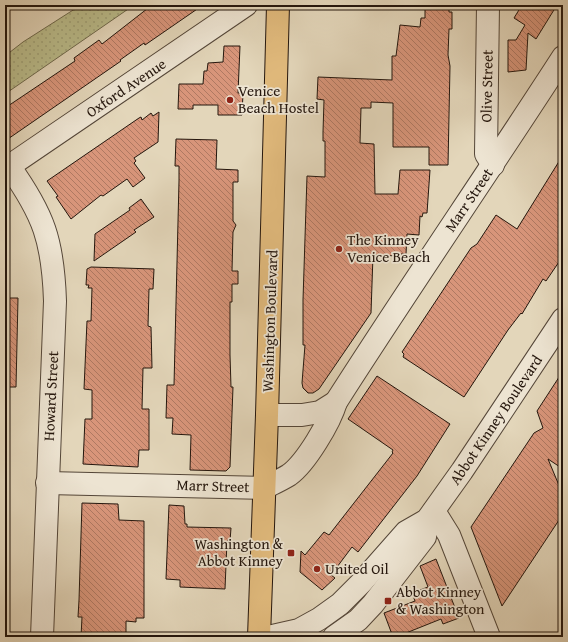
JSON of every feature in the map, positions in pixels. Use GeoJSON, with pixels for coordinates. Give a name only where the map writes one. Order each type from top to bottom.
{"type":"FeatureCollection","features":[{"type":"Feature","properties":{"kind":"main road","name":"Washington Boulevard"},"geometry":{"type":"LineString","coordinates":[[259,637],[267,415],[278,5]]}},
{"type":"Feature","properties":{"kind":"street","name":"Oxford Avenue"},"geometry":{"type":"LineString","coordinates":[[7,168],[246,5]]}},
{"type":"Feature","properties":{"kind":"street","name":"Olive Street"},"geometry":{"type":"LineString","coordinates":[[488,5],[486,154],[493,165]]}},
{"type":"Feature","properties":{"kind":"street","name":"Marr Street"},"geometry":{"type":"LineString","coordinates":[[47,483],[264,488],[290,474],[299,465],[324,428],[332,414],[336,402],[404,295],[493,165],[563,57]]}},
{"type":"Feature","properties":{"kind":"street","name":"Howard Street"},"geometry":{"type":"LineString","coordinates":[[7,168],[37,208],[47,232],[54,272],[55,301],[42,637]]}},
{"type":"Feature","properties":{"kind":"street","name":"Abbot Kinney Boulevard"},"geometry":{"type":"LineString","coordinates":[[334,637],[358,620],[373,604],[426,537],[431,515],[563,320]]}},
{"type":"Feature","properties":{"kind":"street","name":"Marr Street"},"geometry":{"type":"LineString","coordinates":[[267,415],[302,415],[320,412],[336,402]]}},
{"type":"Feature","properties":{"kind":"street","name":"Abbot Kinney Boulevard"},"geometry":{"type":"LineString","coordinates":[[268,637],[299,630],[319,619],[340,604],[361,583],[406,532],[431,515]]}},
{"type":"Feature","properties":{"kind":"street"},"geometry":{"type":"LineString","coordinates":[[431,515],[449,536],[489,637]]}},
{"type":"Feature","properties":{"kind":"green space"},"geometry":{"type":"Polygon","coordinates":[[[81,5],[134,5],[5,94],[5,56],[23,42],[81,5]]]}},
{"type":"Feature","properties":{"kind":"building"},"geometry":{"type":"Polygon","coordinates":[[[152,5],[203,5],[145,45],[144,43],[120,60],[121,61],[5,141],[5,108],[75,61],[74,58],[99,40],[102,44],[152,5]]]}},
{"type":"Feature","properties":{"kind":"building"},"geometry":{"type":"Polygon","coordinates":[[[522,5],[557,5],[536,39],[528,33],[526,70],[508,72],[508,40],[516,40],[525,25],[514,18],[522,5]]]}},
{"type":"Feature","properties":{"kind":"building"},"geometry":{"type":"Polygon","coordinates":[[[425,7],[449,7],[449,12],[452,12],[452,29],[449,29],[448,55],[450,66],[448,165],[429,165],[429,147],[393,147],[393,103],[371,102],[371,108],[361,108],[360,143],[374,144],[375,194],[398,194],[400,170],[430,170],[427,213],[423,213],[422,217],[420,216],[419,235],[407,234],[406,254],[400,254],[400,256],[373,255],[371,313],[319,389],[313,393],[308,393],[303,388],[302,383],[305,345],[303,345],[303,300],[307,176],[325,177],[325,141],[323,141],[324,100],[317,99],[318,77],[392,80],[392,56],[396,56],[400,25],[420,27],[421,18],[425,18],[425,7]]]}},
{"type":"Feature","properties":{"kind":"building"},"geometry":{"type":"Polygon","coordinates":[[[224,46],[240,46],[238,93],[243,93],[242,115],[218,115],[218,105],[193,105],[193,109],[178,109],[179,84],[203,84],[204,71],[207,71],[208,63],[223,62],[224,46]]]}},
{"type":"Feature","properties":{"kind":"building"},"geometry":{"type":"Polygon","coordinates":[[[159,112],[158,142],[134,158],[136,161],[134,163],[145,178],[133,187],[127,179],[103,196],[101,195],[71,219],[56,197],[58,196],[47,181],[139,118],[141,117],[142,120],[151,113],[153,116],[159,112]]]}},
{"type":"Feature","properties":{"kind":"building"},"geometry":{"type":"Polygon","coordinates":[[[176,139],[217,140],[216,169],[238,170],[238,182],[233,182],[233,221],[236,225],[233,232],[232,271],[238,271],[238,284],[232,284],[232,302],[230,302],[231,387],[233,387],[230,467],[226,471],[190,470],[191,435],[172,434],[173,418],[166,418],[167,385],[174,385],[179,181],[179,166],[175,166],[176,139]]]}},
{"type":"Feature","properties":{"kind":"building"},"geometry":{"type":"Polygon","coordinates":[[[563,155],[563,256],[546,281],[543,279],[522,314],[521,313],[508,330],[464,397],[403,357],[404,354],[402,352],[471,248],[477,244],[496,215],[517,229],[563,155]]]}},
{"type":"Feature","properties":{"kind":"building"},"geometry":{"type":"Polygon","coordinates":[[[141,199],[154,217],[134,230],[136,232],[94,261],[95,234],[130,210],[129,208],[141,199]]]}},
{"type":"Feature","properties":{"kind":"building"},"geometry":{"type":"Polygon","coordinates":[[[91,267],[154,269],[153,289],[149,289],[148,326],[151,327],[152,368],[143,368],[142,409],[149,409],[149,450],[139,450],[138,467],[83,464],[85,419],[92,419],[92,390],[84,389],[87,321],[91,321],[92,288],[88,288],[89,285],[86,285],[87,269],[91,267]]]}},
{"type":"Feature","properties":{"kind":"building"},"geometry":{"type":"Polygon","coordinates":[[[5,298],[18,298],[16,387],[5,387],[5,298]]]}},
{"type":"Feature","properties":{"kind":"building"},"geometry":{"type":"Polygon","coordinates":[[[563,371],[563,408],[559,410],[563,420],[563,469],[548,459],[563,495],[563,514],[502,606],[471,527],[534,433],[543,428],[537,411],[563,371]]]}},
{"type":"Feature","properties":{"kind":"building"},"geometry":{"type":"Polygon","coordinates":[[[377,376],[450,424],[417,476],[358,552],[352,547],[331,575],[335,578],[322,590],[300,572],[301,551],[305,555],[324,532],[329,535],[393,453],[393,450],[348,419],[377,376]]]}},
{"type":"Feature","properties":{"kind":"building"},"geometry":{"type":"Polygon","coordinates":[[[82,503],[118,504],[119,520],[144,521],[144,618],[136,618],[136,622],[126,621],[126,637],[81,637],[82,617],[78,617],[82,503]]]}},
{"type":"Feature","properties":{"kind":"building"},"geometry":{"type":"Polygon","coordinates":[[[169,505],[184,506],[185,524],[187,524],[187,527],[231,528],[230,541],[227,541],[225,589],[180,587],[180,580],[166,579],[169,505]]]}},
{"type":"Feature","properties":{"kind":"building"},"geometry":{"type":"Polygon","coordinates":[[[436,559],[459,618],[443,624],[441,619],[406,633],[408,637],[393,637],[384,613],[415,601],[412,593],[428,587],[420,566],[436,559]]]}},
{"type":"Feature","properties":{"kind":"place","name":"Venice Beach Hostel"},"geometry":{"type":"Point","coordinates":[230,100]}},
{"type":"Feature","properties":{"kind":"place","name":"The Kinney Venice Beach"},"geometry":{"type":"Point","coordinates":[339,249]}},
{"type":"Feature","properties":{"kind":"place","name":"Washington & Abbot Kinney"},"geometry":{"type":"Point","coordinates":[291,553]}},
{"type":"Feature","properties":{"kind":"place","name":"United Oil"},"geometry":{"type":"Point","coordinates":[317,569]}},
{"type":"Feature","properties":{"kind":"place","name":"Abbot Kinney & Washington"},"geometry":{"type":"Point","coordinates":[388,601]}}]}
